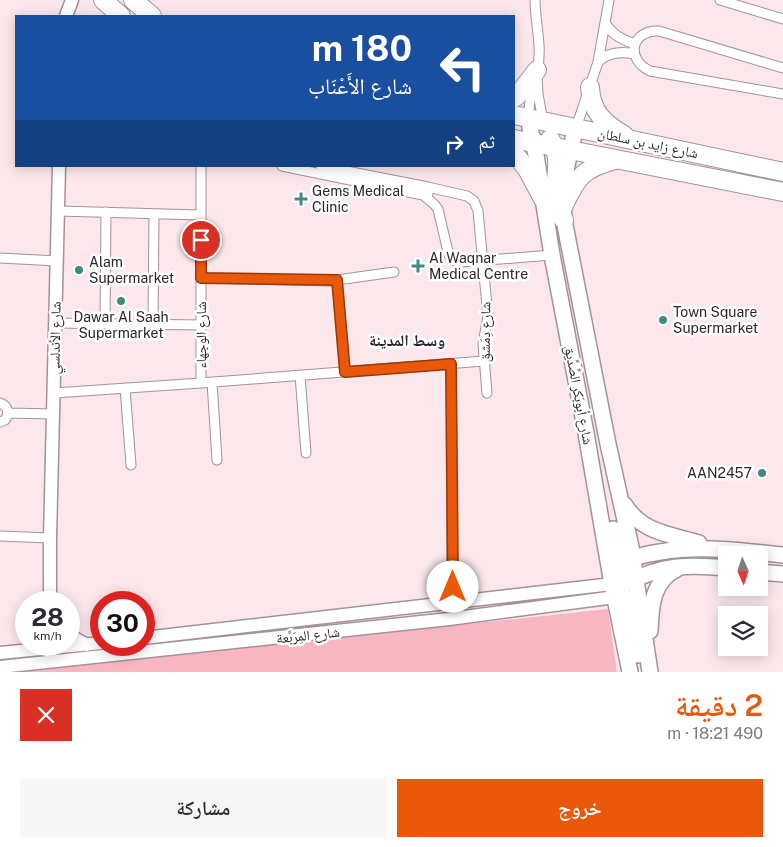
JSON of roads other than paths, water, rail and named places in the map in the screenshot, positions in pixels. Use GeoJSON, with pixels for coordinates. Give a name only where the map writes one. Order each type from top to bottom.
{"type":"FeatureCollection","features":[{"type":"Feature","properties":{"kind":"highway"},"geometry":{"type":"LineString","coordinates":[[103,0],[120,15]]}},
{"type":"Feature","properties":{"kind":"highway"},"geometry":{"type":"LineString","coordinates":[[133,0],[151,15]]}},
{"type":"Feature","properties":{"kind":"highway"},"geometry":{"type":"LineString","coordinates":[[515,97],[537,70]]}},
{"type":"Feature","properties":{"kind":"highway"},"geometry":{"type":"LineString","coordinates":[[590,87],[594,106],[601,118],[612,128],[634,141]]}},
{"type":"Feature","properties":{"kind":"highway"},"geometry":{"type":"LineString","coordinates":[[545,132],[558,159],[556,206],[559,214],[564,213],[574,185],[586,171],[598,164],[615,160]]}},
{"type":"Feature","properties":{"kind":"highway","name":"شارع زايد بن سلطان"},"geometry":{"type":"LineString","coordinates":[[515,138],[545,132],[634,141],[783,172]]}},
{"type":"Feature","properties":{"kind":"highway","name":"شارع زايد بن سلطان"},"geometry":{"type":"LineString","coordinates":[[545,132],[615,160],[783,192]]}},
{"type":"Feature","properties":{"kind":"highway"},"geometry":{"type":"LineString","coordinates":[[515,154],[527,169],[543,199]]}},
{"type":"Feature","properties":{"kind":"main road","name":"شارع أبوبَكر الصِّدِّيق"},"geometry":{"type":"LineString","coordinates":[[545,132],[543,199],[630,672]]}},
{"type":"Feature","properties":{"kind":"main road","name":"شارع أبوبَكر الصِّدِّيق"},"geometry":{"type":"LineString","coordinates":[[564,213],[608,444],[621,498],[628,562],[636,579],[649,667]]}},
{"type":"Feature","properties":{"kind":"main road"},"geometry":{"type":"LineString","coordinates":[[586,433],[592,440],[599,458],[616,549],[628,562]]}},
{"type":"Feature","properties":{"kind":"main road"},"geometry":{"type":"LineString","coordinates":[[621,498],[634,517],[643,524],[674,537],[712,548]]}},
{"type":"Feature","properties":{"kind":"main road"},"geometry":{"type":"LineString","coordinates":[[616,590],[628,562],[649,554],[674,549],[712,548],[779,552]]}},
{"type":"Feature","properties":{"kind":"main road"},"geometry":{"type":"LineString","coordinates":[[616,590],[653,571],[684,566],[718,568]]}},
{"type":"Feature","properties":{"kind":"main road"},"geometry":{"type":"LineString","coordinates":[[649,667],[652,610],[656,588],[671,572],[684,566]]}},
{"type":"Feature","properties":{"kind":"main road"},"geometry":{"type":"LineString","coordinates":[[768,573],[783,574]]}},
{"type":"Feature","properties":{"kind":"main road"},"geometry":{"type":"LineString","coordinates":[[616,590],[628,604],[640,658],[649,667]]}},
{"type":"Feature","properties":{"kind":"street"},"geometry":{"type":"LineString","coordinates":[[66,0],[66,15]]}},
{"type":"Feature","properties":{"kind":"street"},"geometry":{"type":"LineString","coordinates":[[66,15],[72,0]]}},
{"type":"Feature","properties":{"kind":"street"},"geometry":{"type":"LineString","coordinates":[[535,0],[535,15],[539,38],[538,94],[545,132]]}},
{"type":"Feature","properties":{"kind":"street"},"geometry":{"type":"LineString","coordinates":[[545,132],[590,87],[598,62],[609,0]]}},
{"type":"Feature","properties":{"kind":"street"},"geometry":{"type":"LineString","coordinates":[[720,0],[783,19]]}},
{"type":"Feature","properties":{"kind":"street"},"geometry":{"type":"LineString","coordinates":[[606,24],[616,36],[635,44]]}},
{"type":"Feature","properties":{"kind":"street"},"geometry":{"type":"LineString","coordinates":[[783,68],[659,31],[645,33],[635,44],[634,54],[637,61],[642,67],[650,71],[783,94]]}},
{"type":"Feature","properties":{"kind":"street"},"geometry":{"type":"LineString","coordinates":[[598,62],[616,52],[634,54]]}},
{"type":"Feature","properties":{"kind":"street"},"geometry":{"type":"LineString","coordinates":[[537,70],[530,92],[545,132]]}},
{"type":"Feature","properties":{"kind":"street","name":"شارع الأندلسي"},"geometry":{"type":"LineString","coordinates":[[50,591],[59,167]]}},
{"type":"Feature","properties":{"kind":"street","name":"شارع الوجهاء"},"geometry":{"type":"LineString","coordinates":[[201,167],[201,383]]}},
{"type":"Feature","properties":{"kind":"street"},"geometry":{"type":"LineString","coordinates":[[287,167],[423,195],[429,193],[428,187]]}},
{"type":"Feature","properties":{"kind":"street","name":"شارع دِمَشق"},"geometry":{"type":"LineString","coordinates":[[326,167],[470,197],[478,211],[488,316],[483,344],[487,393]]}},
{"type":"Feature","properties":{"kind":"street"},"geometry":{"type":"LineString","coordinates":[[423,195],[438,209],[448,252],[452,260],[462,262],[552,255]]}},
{"type":"Feature","properties":{"kind":"street"},"geometry":{"type":"LineString","coordinates":[[58,211],[201,215]]}},
{"type":"Feature","properties":{"kind":"street"},"geometry":{"type":"LineString","coordinates":[[105,324],[106,212]]}},
{"type":"Feature","properties":{"kind":"street"},"geometry":{"type":"LineString","coordinates":[[153,324],[154,214]]}},
{"type":"Feature","properties":{"kind":"street"},"geometry":{"type":"LineString","coordinates":[[0,258],[57,261]]}},
{"type":"Feature","properties":{"kind":"street"},"geometry":{"type":"LineString","coordinates":[[201,278],[337,280],[394,272]]}},
{"type":"Feature","properties":{"kind":"street"},"geometry":{"type":"LineString","coordinates":[[337,280],[345,372]]}},
{"type":"Feature","properties":{"kind":"street"},"geometry":{"type":"LineString","coordinates":[[55,323],[201,325]]}},
{"type":"Feature","properties":{"kind":"street"},"geometry":{"type":"LineString","coordinates":[[54,393],[484,361]]}},
{"type":"Feature","properties":{"kind":"street"},"geometry":{"type":"LineString","coordinates":[[451,364],[452,604]]}},
{"type":"Feature","properties":{"kind":"street"},"geometry":{"type":"LineString","coordinates":[[300,375],[306,453]]}},
{"type":"Feature","properties":{"kind":"street"},"geometry":{"type":"LineString","coordinates":[[212,382],[217,460]]}},
{"type":"Feature","properties":{"kind":"street"},"geometry":{"type":"LineString","coordinates":[[125,388],[131,465]]}},
{"type":"Feature","properties":{"kind":"street"},"geometry":{"type":"LineString","coordinates":[[0,403],[6,407],[8,413],[5,420],[0,422]]}},
{"type":"Feature","properties":{"kind":"street"},"geometry":{"type":"LineString","coordinates":[[8,413],[54,414]]}},
{"type":"Feature","properties":{"kind":"street"},"geometry":{"type":"LineString","coordinates":[[0,536],[50,538]]}},
{"type":"Feature","properties":{"kind":"street","name":"شارع المِرَبَّعة"},"geometry":{"type":"LineString","coordinates":[[155,637],[452,604],[616,590]]}},
{"type":"Feature","properties":{"kind":"street","name":"شارع المِرَبَّعة"},"geometry":{"type":"LineString","coordinates":[[0,668],[449,619],[616,590]]}},
{"type":"Feature","properties":{"kind":"street"},"geometry":{"type":"LineString","coordinates":[[80,641],[87,645]]}},
{"type":"Feature","properties":{"kind":"street"},"geometry":{"type":"LineString","coordinates":[[80,645],[90,645]]}},
{"type":"Feature","properties":{"kind":"street"},"geometry":{"type":"LineString","coordinates":[[0,653],[15,650]]}},
{"type":"Feature","properties":{"kind":"street"},"geometry":{"type":"LineString","coordinates":[[51,656],[51,663]]}},
{"type":"Feature","properties":{"kind":"place","name":"Gems Medical Clinic"},"geometry":{"type":"Point","coordinates":[301,199]}},
{"type":"Feature","properties":{"kind":"place","name":"Al Waqnar Medical Centre"},"geometry":{"type":"Point","coordinates":[418,266]}},
{"type":"Feature","properties":{"kind":"place","name":"Alam Supermarket"},"geometry":{"type":"Point","coordinates":[79,270]}},
{"type":"Feature","properties":{"kind":"place","name":"Dawar Al Saah Supermarket"},"geometry":{"type":"Point","coordinates":[121,301]}},
{"type":"Feature","properties":{"kind":"place","name":"Town Square Supermarket"},"geometry":{"type":"Point","coordinates":[663,320]}},
{"type":"Feature","properties":{"kind":"place","name":"AAN2457"},"geometry":{"type":"Point","coordinates":[762,473]}},
{"type":"Feature","properties":{"kind":"district","name":"وسط المدينة"},"geometry":{"type":"Point","coordinates":[407,340]}}]}
